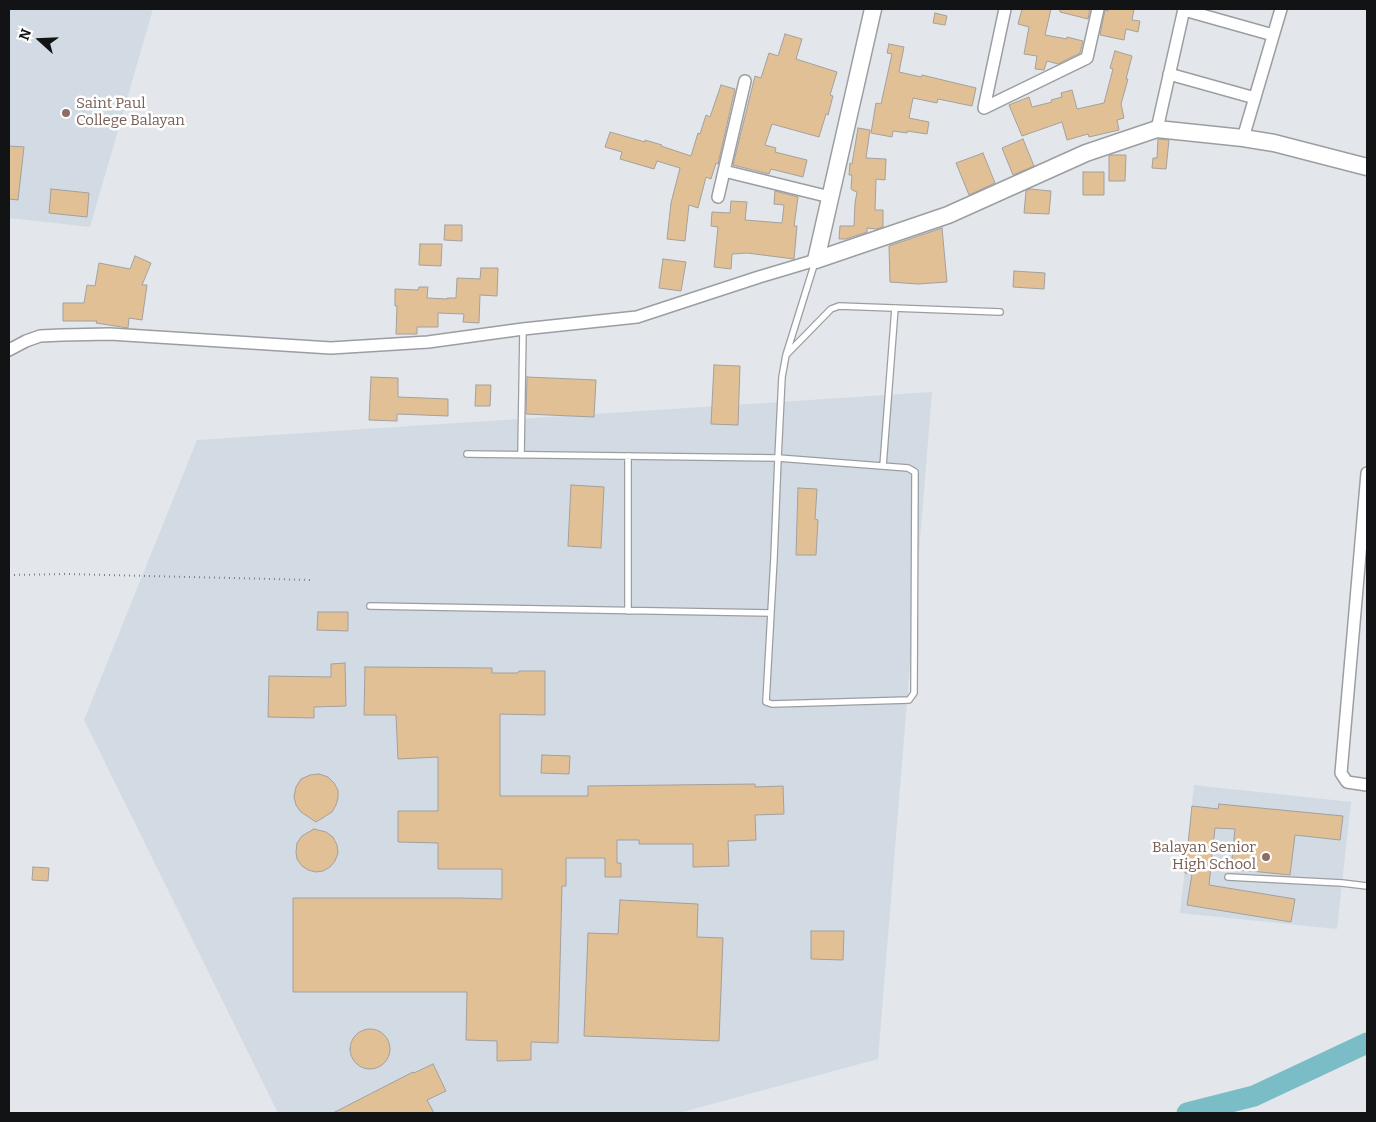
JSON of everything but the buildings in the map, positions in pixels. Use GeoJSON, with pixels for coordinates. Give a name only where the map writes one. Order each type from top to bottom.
{"type":"FeatureCollection","features":[{"type":"Feature","properties":{"kind":"street"},"geometry":{"type":"LineString","coordinates":[[816,260],[873,9]]}},
{"type":"Feature","properties":{"kind":"street"},"geometry":{"type":"LineString","coordinates":[[1005,9],[984,108],[1087,58],[1098,9]]}},
{"type":"Feature","properties":{"kind":"street"},"geometry":{"type":"LineString","coordinates":[[1157,129],[1184,9],[1273,35]]}},
{"type":"Feature","properties":{"kind":"street"},"geometry":{"type":"LineString","coordinates":[[1243,138],[1281,9]]}},
{"type":"Feature","properties":{"kind":"street"},"geometry":{"type":"LineString","coordinates":[[1169,74],[1255,98]]}},
{"type":"Feature","properties":{"kind":"street"},"geometry":{"type":"LineString","coordinates":[[718,197],[745,82]]}},
{"type":"Feature","properties":{"kind":"street"},"geometry":{"type":"LineString","coordinates":[[9,350],[26,340],[40,336],[110,334],[331,348],[428,342],[523,329],[637,317],[816,260],[948,214],[1086,153],[1157,129],[1274,143],[1367,167]]}},
{"type":"Feature","properties":{"kind":"street"},"geometry":{"type":"LineString","coordinates":[[724,171],[830,197]]}},
{"type":"Feature","properties":{"kind":"street"},"geometry":{"type":"LineString","coordinates":[[1367,473],[1341,773],[1347,782],[1367,785]]}},
{"type":"Feature","properties":{"kind":"lane"},"geometry":{"type":"LineString","coordinates":[[467,454],[778,458],[908,468],[915,472],[914,693],[909,700],[772,704],[766,702],[771,613],[778,458],[782,376],[786,355],[816,260]]}},
{"type":"Feature","properties":{"kind":"lane"},"geometry":{"type":"LineString","coordinates":[[786,355],[831,309],[839,306],[1000,312]]}},
{"type":"Feature","properties":{"kind":"lane"},"geometry":{"type":"LineString","coordinates":[[884,466],[894,308]]}},
{"type":"Feature","properties":{"kind":"lane"},"geometry":{"type":"LineString","coordinates":[[521,455],[523,329]]}},
{"type":"Feature","properties":{"kind":"lane"},"geometry":{"type":"LineString","coordinates":[[628,456],[628,611]]}},
{"type":"Feature","properties":{"kind":"lane"},"geometry":{"type":"LineString","coordinates":[[370,606],[771,613]]}},
{"type":"Feature","properties":{"kind":"lane"},"geometry":{"type":"LineString","coordinates":[[1228,877],[1367,886]]}},
{"type":"Feature","properties":{"kind":"path"},"geometry":{"type":"LineString","coordinates":[[9,575],[67,574],[312,580]]}},
{"type":"Feature","properties":{"kind":"shaded area","name":"Saint Paul College Balayan"},"geometry":{"type":"Polygon","coordinates":[[[9,9],[153,9],[90,227],[9,218],[9,9]]]}},
{"type":"Feature","properties":{"kind":"shaded area"},"geometry":{"type":"Polygon","coordinates":[[[932,392],[878,1059],[679,1113],[278,1113],[84,720],[197,440],[932,392]]]}},
{"type":"Feature","properties":{"kind":"shaded area","name":"Balayan Senior High School"},"geometry":{"type":"Polygon","coordinates":[[[1194,785],[1351,802],[1337,929],[1180,913],[1194,785]]]}},
{"type":"Feature","properties":{"kind":"waterway"},"geometry":{"type":"LineString","coordinates":[[1187,1113],[1254,1096],[1367,1043]]}},
{"type":"Feature","properties":{"kind":"place","name":"Saint Paul College Balayan"},"geometry":{"type":"Point","coordinates":[66,113]}},
{"type":"Feature","properties":{"kind":"place","name":"Balayan Senior High School"},"geometry":{"type":"Point","coordinates":[1266,857]}}]}
